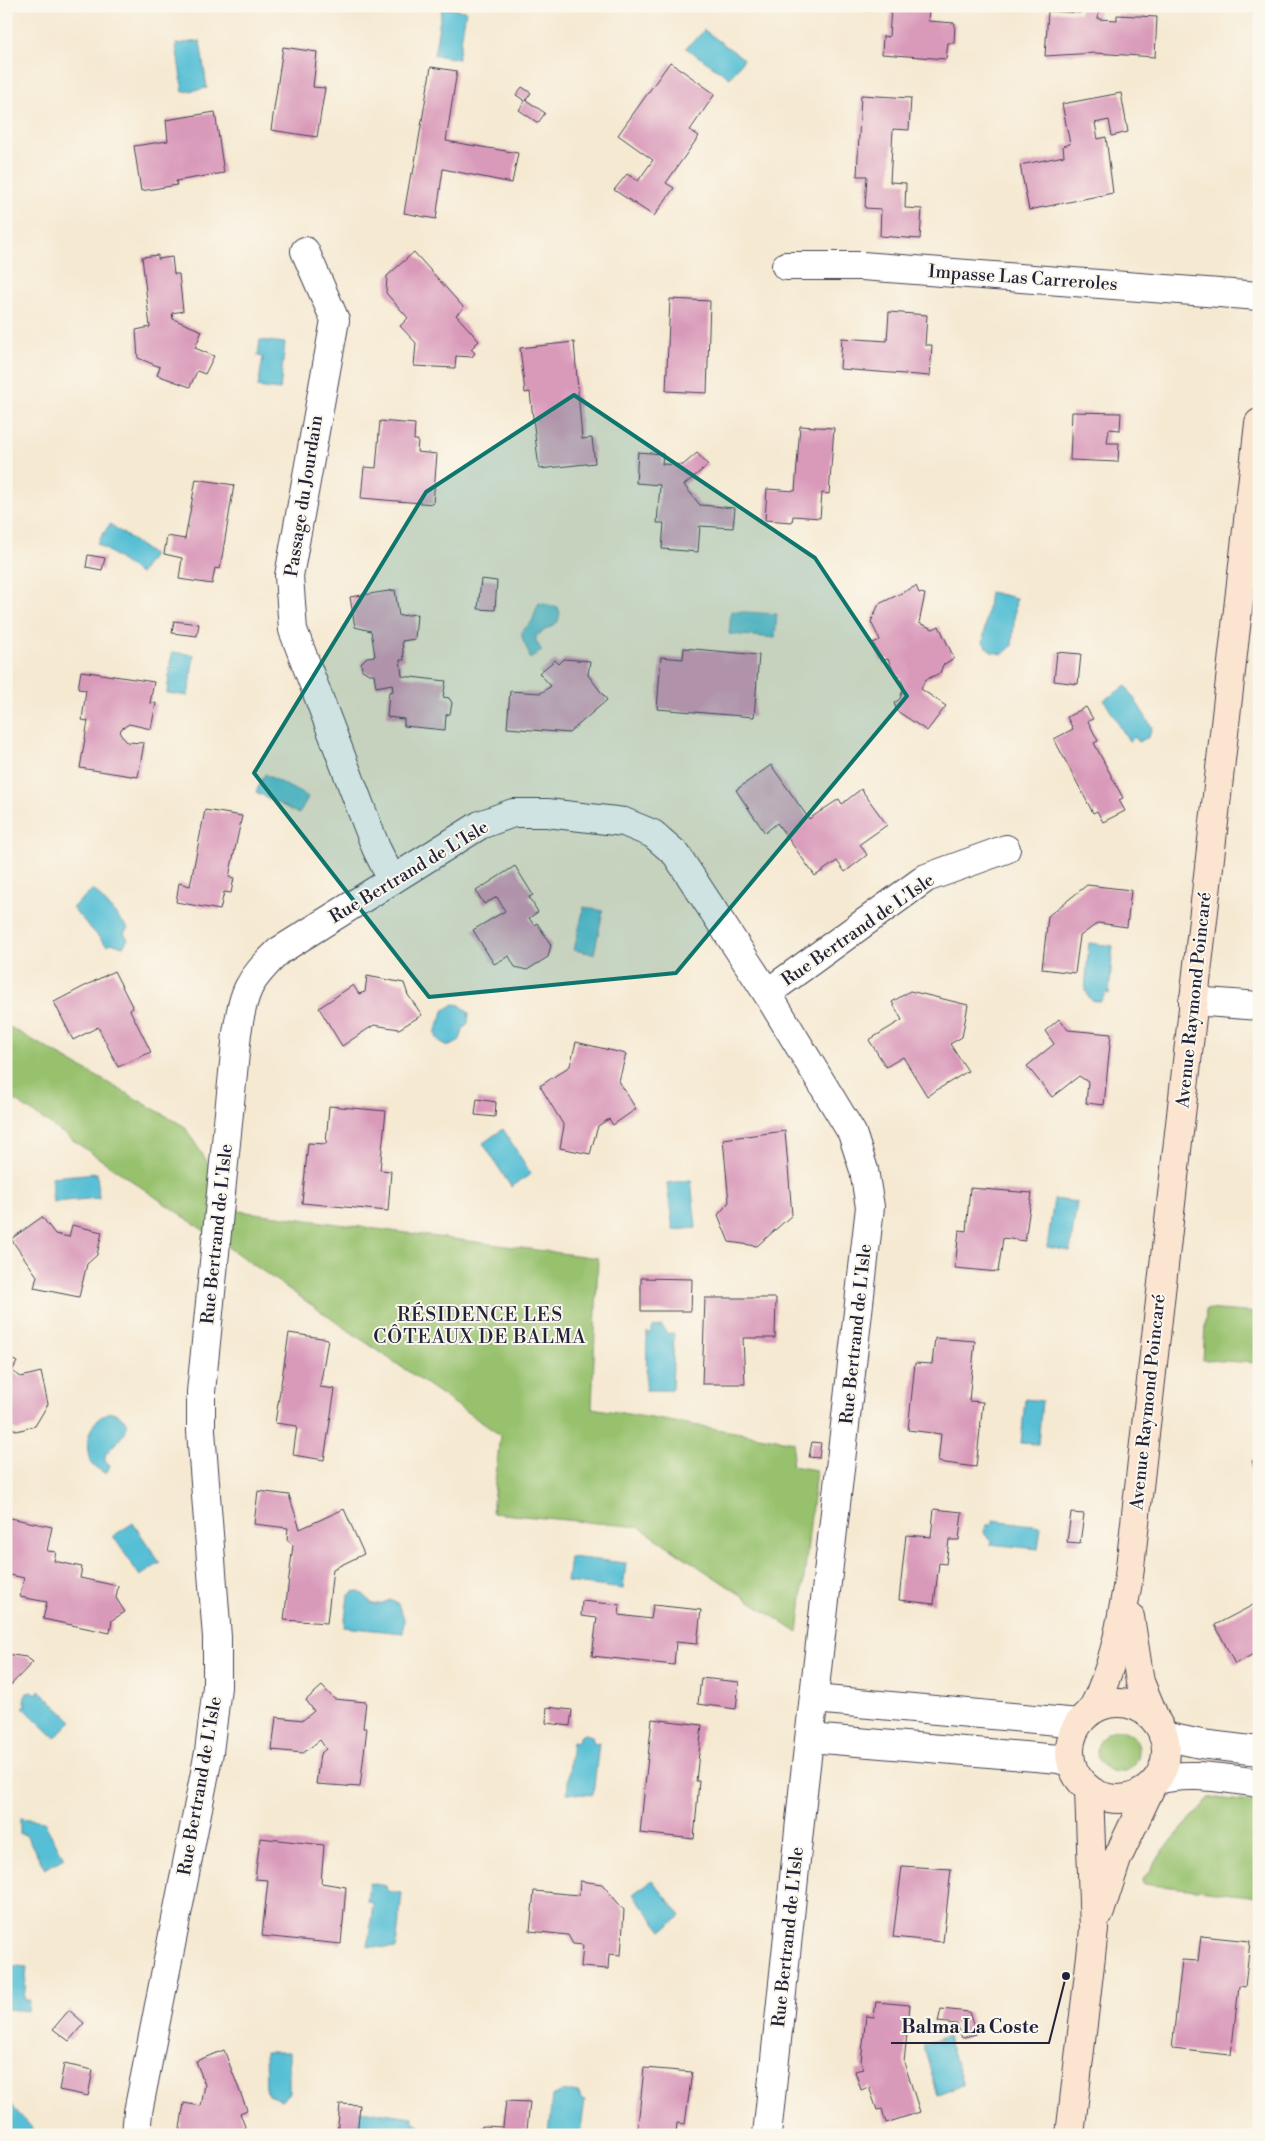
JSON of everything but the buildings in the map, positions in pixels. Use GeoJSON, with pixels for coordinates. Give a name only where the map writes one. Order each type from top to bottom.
{"type":"FeatureCollection","features":[{"type":"Feature","properties":{"kind":"main road","name":"Avenue Raymond Poincaré"},"geometry":{"type":"LineString","coordinates":[[1086,1717],[1104,1688],[1113,1657],[1129,1576],[1259,423]]}},
{"type":"Feature","properties":{"kind":"main road","name":"Avenue Raymond Poincaré"},"geometry":{"type":"LineString","coordinates":[[1129,1576],[1130,1624],[1134,1653],[1140,1682],[1160,1730]]}},
{"type":"Feature","properties":{"kind":"main road"},"geometry":{"type":"LineString","coordinates":[[1094,1930],[1117,1859],[1163,1767],[1166,1754],[1160,1730],[1144,1711],[1127,1704],[1109,1704],[1086,1717],[1072,1736],[1070,1749],[1072,1764],[1076,1773],[1089,1790],[1101,1796],[1115,1799],[1129,1798],[1141,1793],[1154,1782]]}},
{"type":"Feature","properties":{"kind":"main road"},"geometry":{"type":"LineString","coordinates":[[1070,2135],[1094,1930],[1089,1790]]}},
{"type":"Feature","properties":{"kind":"street","name":"Passage du Jourdain"},"geometry":{"type":"LineString","coordinates":[[305,251],[335,320],[289,576],[293,630],[376,848],[392,880]]}},
{"type":"Feature","properties":{"kind":"street","name":"Impasse Las Carreroles"},"geometry":{"type":"LineString","coordinates":[[786,266],[862,266],[1259,296]]}},
{"type":"Feature","properties":{"kind":"street","name":"Rue Bertrand de L'Isle"},"geometry":{"type":"LineString","coordinates":[[136,2135],[138,2112],[209,1752],[217,1687],[217,1638],[201,1431],[201,1392],[237,1033],[243,996],[257,972],[279,951],[480,825],[513,813],[547,813],[624,822],[653,834],[676,854],[767,993],[852,1133],[864,1170],[870,1207],[767,2135]]}},
{"type":"Feature","properties":{"kind":"street","name":"Rue Bertrand de L'Isle"},"geometry":{"type":"LineString","coordinates":[[767,993],[926,878],[1006,849]]}},
{"type":"Feature","properties":{"kind":"street"},"geometry":{"type":"LineString","coordinates":[[1194,1001],[1259,1006]]}},
{"type":"Feature","properties":{"kind":"street"},"geometry":{"type":"LineString","coordinates":[[814,1699],[1086,1717]]}},
{"type":"Feature","properties":{"kind":"street"},"geometry":{"type":"LineString","coordinates":[[1160,1730],[1201,1744],[1259,1751]]}},
{"type":"Feature","properties":{"kind":"street"},"geometry":{"type":"LineString","coordinates":[[810,1738],[1059,1759],[1072,1764]]}},
{"type":"Feature","properties":{"kind":"street"},"geometry":{"type":"LineString","coordinates":[[1154,1782],[1174,1775],[1259,1783]]}},
{"type":"Feature","properties":{"kind":"highlighted area"},"geometry":{"type":"Polygon","coordinates":[[[574,395],[815,558],[907,696],[676,973],[429,997],[254,773],[426,492],[574,395]]]}},
{"type":"Feature","properties":{"kind":"green space"},"geometry":{"type":"Polygon","coordinates":[[[6,1025],[184,1126],[239,1211],[598,1258],[592,1408],[794,1442],[792,1466],[816,1470],[798,1633],[639,1527],[492,1513],[500,1435],[6,1094],[6,1025]]]}},
{"type":"Feature","properties":{"kind":"green space"},"geometry":{"type":"Polygon","coordinates":[[[1206,1309],[1259,1313],[1259,1363],[1203,1360],[1206,1309]]]}},
{"type":"Feature","properties":{"kind":"green space"},"geometry":{"type":"Polygon","coordinates":[[[1122,1730],[1130,1733],[1136,1739],[1139,1751],[1136,1763],[1130,1769],[1114,1772],[1106,1769],[1100,1763],[1097,1747],[1100,1739],[1106,1733],[1122,1730]]]}},
{"type":"Feature","properties":{"kind":"green space"},"geometry":{"type":"Polygon","coordinates":[[[1217,1798],[1259,1803],[1259,1897],[1143,1884],[1142,1881],[1166,1847],[1209,1799],[1217,1798]]]}},
{"type":"Feature","properties":{"kind":"water"},"geometry":{"type":"Polygon","coordinates":[[[442,8],[466,11],[458,59],[434,55],[442,8]]]}},
{"type":"Feature","properties":{"kind":"water"},"geometry":{"type":"Polygon","coordinates":[[[704,30],[744,59],[730,78],[686,48],[704,30]]]}},
{"type":"Feature","properties":{"kind":"water"},"geometry":{"type":"Polygon","coordinates":[[[200,41],[207,88],[183,92],[176,44],[200,41]]]}},
{"type":"Feature","properties":{"kind":"water"},"geometry":{"type":"Polygon","coordinates":[[[260,340],[285,343],[280,390],[258,387],[263,357],[258,356],[260,340]]]}},
{"type":"Feature","properties":{"kind":"water"},"geometry":{"type":"Polygon","coordinates":[[[110,524],[153,555],[140,574],[97,543],[110,524]]]}},
{"type":"Feature","properties":{"kind":"water"},"geometry":{"type":"Polygon","coordinates":[[[990,592],[1016,598],[1012,646],[1003,654],[991,652],[983,642],[990,592]]]}},
{"type":"Feature","properties":{"kind":"water"},"geometry":{"type":"Polygon","coordinates":[[[539,603],[558,607],[560,613],[558,622],[536,636],[536,641],[542,651],[530,659],[522,634],[523,630],[532,621],[539,603]]]}},
{"type":"Feature","properties":{"kind":"water"},"geometry":{"type":"Polygon","coordinates":[[[731,611],[777,614],[775,638],[729,634],[731,611]]]}},
{"type":"Feature","properties":{"kind":"water"},"geometry":{"type":"Polygon","coordinates":[[[172,652],[194,655],[188,696],[167,693],[172,652]]]}},
{"type":"Feature","properties":{"kind":"water"},"geometry":{"type":"Polygon","coordinates":[[[1126,686],[1152,727],[1149,737],[1138,742],[1135,737],[1129,741],[1104,700],[1126,686]]]}},
{"type":"Feature","properties":{"kind":"water"},"geometry":{"type":"Polygon","coordinates":[[[265,774],[308,797],[299,814],[256,792],[265,774]]]}},
{"type":"Feature","properties":{"kind":"water"},"geometry":{"type":"Polygon","coordinates":[[[93,889],[128,928],[124,933],[128,939],[123,947],[111,943],[107,946],[72,908],[93,889]]]}},
{"type":"Feature","properties":{"kind":"water"},"geometry":{"type":"Polygon","coordinates":[[[584,907],[603,911],[594,954],[574,950],[584,907]]]}},
{"type":"Feature","properties":{"kind":"water"},"geometry":{"type":"Polygon","coordinates":[[[1089,943],[1113,946],[1109,994],[1106,993],[1101,1001],[1092,1000],[1085,991],[1089,943]]]}},
{"type":"Feature","properties":{"kind":"water"},"geometry":{"type":"Polygon","coordinates":[[[454,1004],[460,1005],[469,1013],[468,1024],[463,1029],[459,1040],[449,1046],[438,1039],[436,1031],[443,1011],[454,1004]]]}},
{"type":"Feature","properties":{"kind":"water"},"geometry":{"type":"Polygon","coordinates":[[[503,1129],[531,1174],[511,1187],[483,1143],[503,1129]]]}},
{"type":"Feature","properties":{"kind":"water"},"geometry":{"type":"Polygon","coordinates":[[[97,1173],[99,1198],[53,1202],[51,1177],[97,1173]]]}},
{"type":"Feature","properties":{"kind":"water"},"geometry":{"type":"Polygon","coordinates":[[[691,1180],[696,1228],[673,1230],[667,1183],[691,1180]]]}},
{"type":"Feature","properties":{"kind":"water"},"geometry":{"type":"Polygon","coordinates":[[[1054,1199],[1077,1202],[1070,1251],[1047,1247],[1054,1199]]]}},
{"type":"Feature","properties":{"kind":"water"},"geometry":{"type":"Polygon","coordinates":[[[662,1326],[667,1334],[674,1334],[672,1390],[646,1390],[647,1332],[651,1333],[653,1327],[662,1326]]]}},
{"type":"Feature","properties":{"kind":"water"},"geometry":{"type":"Polygon","coordinates":[[[1025,1399],[1042,1401],[1038,1444],[1021,1443],[1025,1399]]]}},
{"type":"Feature","properties":{"kind":"water"},"geometry":{"type":"Polygon","coordinates":[[[112,1412],[122,1417],[126,1422],[127,1428],[105,1456],[105,1461],[110,1465],[106,1474],[92,1465],[89,1457],[88,1441],[93,1426],[104,1415],[112,1412]]]}},
{"type":"Feature","properties":{"kind":"water"},"geometry":{"type":"Polygon","coordinates":[[[993,1520],[1041,1526],[1038,1549],[990,1544],[991,1540],[985,1535],[984,1531],[987,1525],[993,1524],[993,1520]]]}},
{"type":"Feature","properties":{"kind":"water"},"geometry":{"type":"Polygon","coordinates":[[[133,1523],[160,1563],[140,1576],[113,1536],[133,1523]]]}},
{"type":"Feature","properties":{"kind":"water"},"geometry":{"type":"Polygon","coordinates":[[[570,1557],[626,1563],[623,1589],[567,1582],[570,1557]]]}},
{"type":"Feature","properties":{"kind":"water"},"geometry":{"type":"Polygon","coordinates":[[[355,1591],[361,1593],[372,1603],[382,1603],[390,1600],[398,1604],[404,1619],[403,1633],[344,1627],[348,1596],[355,1591]]]}},
{"type":"Feature","properties":{"kind":"water"},"geometry":{"type":"Polygon","coordinates":[[[39,1690],[72,1721],[55,1738],[23,1707],[26,1705],[24,1699],[27,1693],[32,1691],[37,1694],[39,1690]]]}},
{"type":"Feature","properties":{"kind":"water"},"geometry":{"type":"Polygon","coordinates":[[[584,1734],[592,1736],[594,1744],[599,1743],[593,1795],[567,1793],[572,1741],[578,1742],[579,1737],[584,1734]]]}},
{"type":"Feature","properties":{"kind":"water"},"geometry":{"type":"Polygon","coordinates":[[[20,1818],[45,1821],[64,1858],[45,1869],[26,1835],[20,1834],[20,1818]]]}},
{"type":"Feature","properties":{"kind":"water"},"geometry":{"type":"Polygon","coordinates":[[[652,1880],[681,1916],[662,1931],[633,1894],[652,1880]]]}},
{"type":"Feature","properties":{"kind":"water"},"geometry":{"type":"Polygon","coordinates":[[[369,1883],[386,1886],[387,1891],[402,1893],[396,1949],[368,1946],[373,1903],[367,1901],[369,1883]]]}},
{"type":"Feature","properties":{"kind":"water"},"geometry":{"type":"Polygon","coordinates":[[[8,1965],[27,1967],[24,2000],[29,2000],[28,2011],[6,2009],[8,1965]]]}},
{"type":"Feature","properties":{"kind":"water"},"geometry":{"type":"Polygon","coordinates":[[[947,2037],[963,2085],[938,2095],[923,2045],[947,2037]]]}},
{"type":"Feature","properties":{"kind":"water"},"geometry":{"type":"Polygon","coordinates":[[[265,2052],[289,2052],[289,2093],[281,2100],[268,2095],[266,2090],[265,2052]]]}},
{"type":"Feature","properties":{"kind":"water"},"geometry":{"type":"Polygon","coordinates":[[[564,2091],[579,2093],[581,2099],[585,2100],[580,2135],[548,2135],[552,2096],[564,2091]]]}},
{"type":"Feature","properties":{"kind":"water"},"geometry":{"type":"Polygon","coordinates":[[[6,2100],[34,2130],[29,2135],[6,2135],[6,2100]]]}},
{"type":"Feature","properties":{"kind":"water"},"geometry":{"type":"Polygon","coordinates":[[[360,2110],[413,2117],[413,2122],[420,2125],[418,2135],[357,2135],[360,2110]]]}},
{"type":"Feature","properties":{"kind":"place","name":"Balma La Coste"},"geometry":{"type":"Point","coordinates":[1066,1976]}},
{"type":"Feature","properties":{"kind":"district","name":"RÉSIDENCE LES CÔTEAUX DE BALMA"},"geometry":{"type":"Point","coordinates":[480,1326]}}]}
